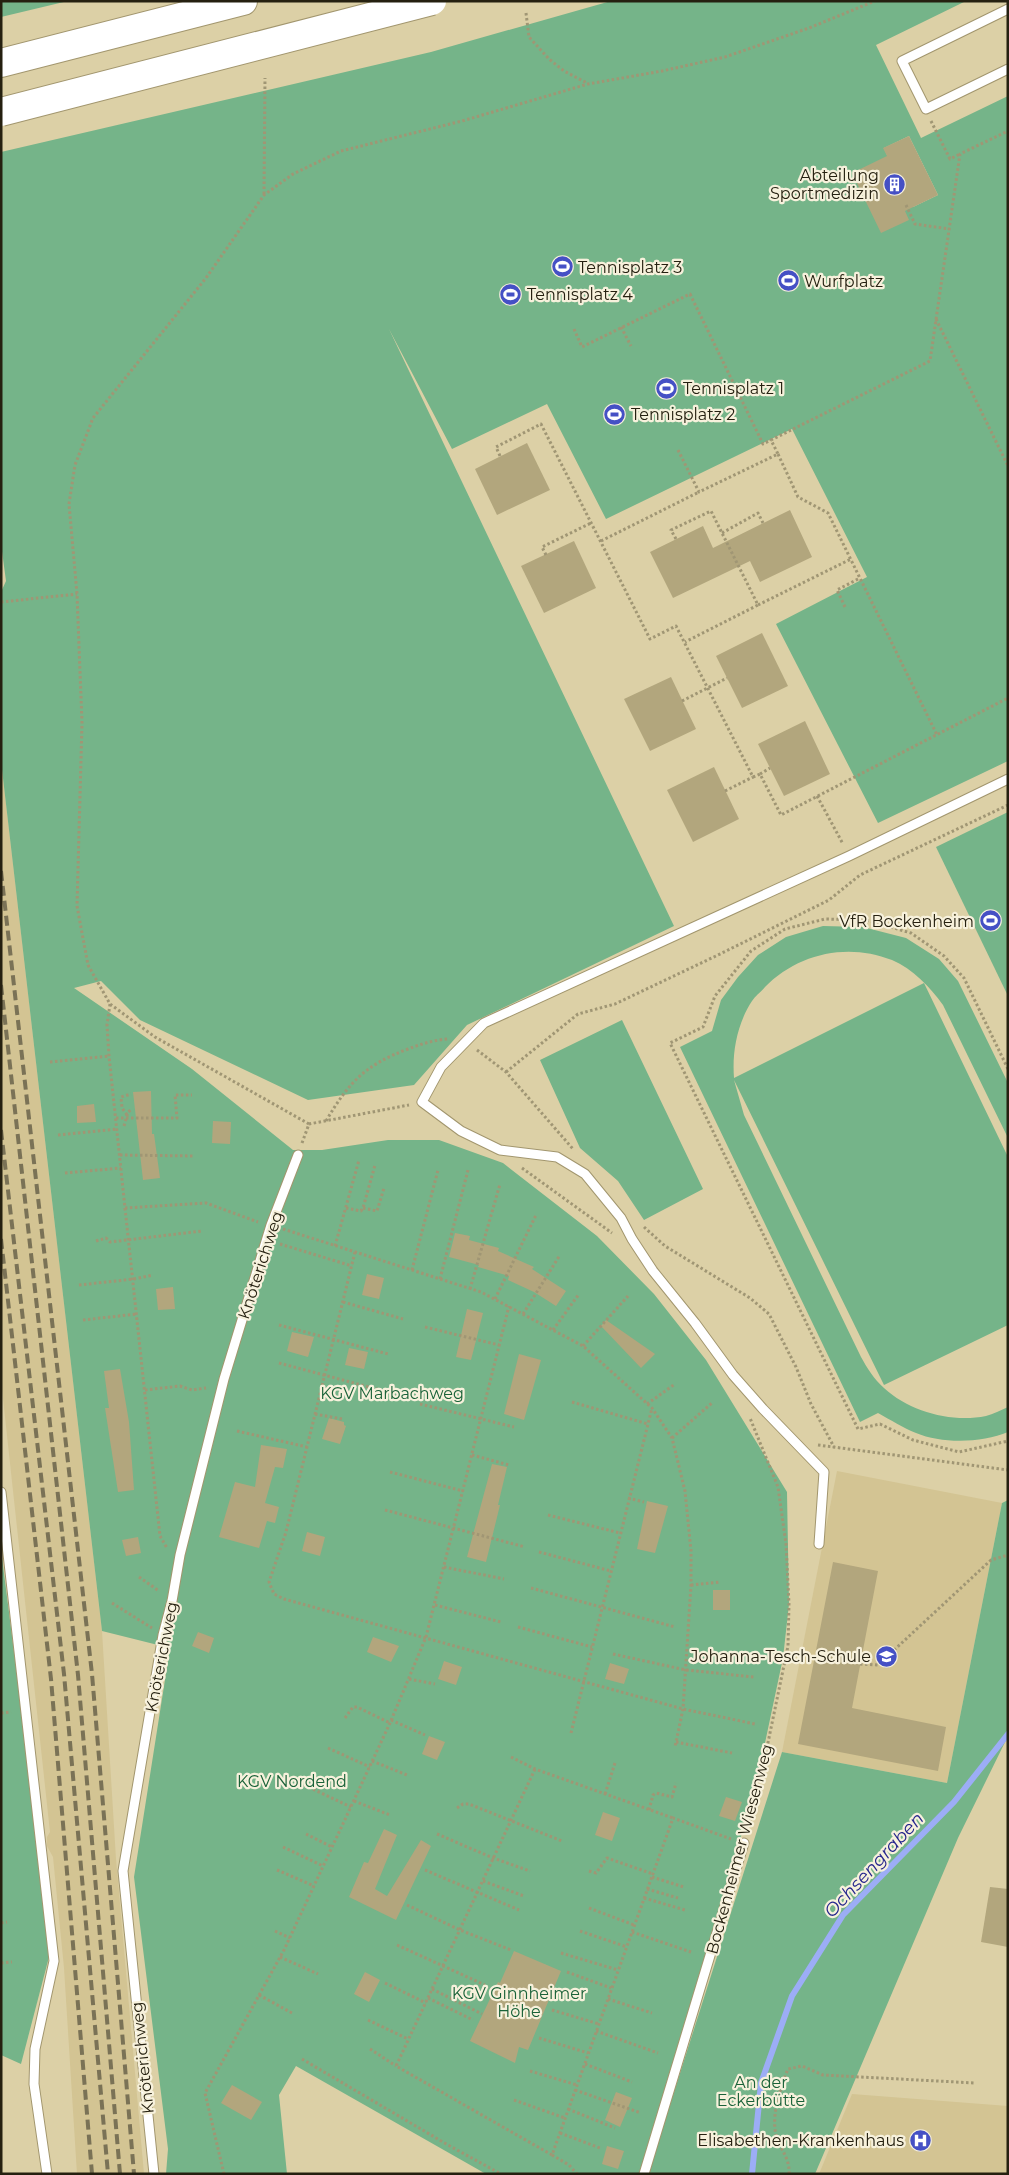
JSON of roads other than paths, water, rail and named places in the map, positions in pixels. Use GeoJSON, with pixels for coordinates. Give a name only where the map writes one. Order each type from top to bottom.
{"type":"FeatureCollection","features":[{"type":"Feature","properties":{"kind":"highway"},"geometry":{"type":"LineString","coordinates":[[1,64],[243,1]]}},
{"type":"Feature","properties":{"kind":"highway"},"geometry":{"type":"LineString","coordinates":[[1,112],[432,1]]}},
{"type":"Feature","properties":{"kind":"lane"},"geometry":{"type":"LineString","coordinates":[[1008,9],[902,61],[926,109],[1008,69]]}},
{"type":"Feature","properties":{"kind":"lane"},"geometry":{"type":"LineString","coordinates":[[819,1544],[824,1472],[762,1410],[733,1375],[695,1323],[653,1272],[621,1218],[585,1174],[557,1157],[500,1150],[461,1131],[422,1102],[441,1068],[484,1023],[849,856],[1008,778]]}},
{"type":"Feature","properties":{"kind":"lane","name":"Knöterichweg"},"geometry":{"type":"LineString","coordinates":[[154,2174],[123,1871],[163,1635],[172,1601],[180,1555],[224,1379],[271,1226],[298,1155]]}},
{"type":"Feature","properties":{"kind":"lane"},"geometry":{"type":"LineString","coordinates":[[1,1492],[54,1960],[34,2049],[34,2084],[47,2174]]}},
{"type":"Feature","properties":{"kind":"lane","name":"Bockenheimer Wiesenweg"},"geometry":{"type":"LineString","coordinates":[[644,2174],[744,1843]]}},
{"type":"Feature","properties":{"kind":"waterway","name":"Ochsengraben"},"geometry":{"type":"LineString","coordinates":[[752,2174],[761,2083],[792,1996],[843,1915],[954,1802],[1008,1734]]}},
{"type":"Feature","properties":{"kind":"railway"},"geometry":{"type":"LineString","coordinates":[[1,871],[92,1674],[134,2174]]}},
{"type":"Feature","properties":{"kind":"railway"},"geometry":{"type":"LineString","coordinates":[[1,985],[78,1675],[120,2174]]}},
{"type":"Feature","properties":{"kind":"railway"},"geometry":{"type":"LineString","coordinates":[[1,1130],[64,1674],[108,2174]]}},
{"type":"Feature","properties":{"kind":"railway"},"geometry":{"type":"LineString","coordinates":[[1,1239],[51,1679],[92,2174]]}},
{"type":"Feature","properties":{"kind":"place","name":"Abteilung Sportmedizin"},"geometry":{"type":"Point","coordinates":[895,184]}},
{"type":"Feature","properties":{"kind":"place","name":"Tennisplatz 3"},"geometry":{"type":"Point","coordinates":[562,267]}},
{"type":"Feature","properties":{"kind":"place","name":"Wurfplatz"},"geometry":{"type":"Point","coordinates":[788,281]}},
{"type":"Feature","properties":{"kind":"place","name":"Tennisplatz 4"},"geometry":{"type":"Point","coordinates":[511,294]}},
{"type":"Feature","properties":{"kind":"place","name":"Tennisplatz 1"},"geometry":{"type":"Point","coordinates":[667,388]}},
{"type":"Feature","properties":{"kind":"place","name":"Tennisplatz 2"},"geometry":{"type":"Point","coordinates":[615,414]}},
{"type":"Feature","properties":{"kind":"place","name":"VfR Bockenheim"},"geometry":{"type":"Point","coordinates":[990,921]}},
{"type":"Feature","properties":{"kind":"place","name":"Johanna-Tesch-Schule"},"geometry":{"type":"Point","coordinates":[887,1656]}},
{"type":"Feature","properties":{"kind":"place","name":"Elisabethen-Krankenhaus"},"geometry":{"type":"Point","coordinates":[920,2140]}},
{"type":"Feature","properties":{"kind":"park label","name":"KGV Marbachweg"},"geometry":{"type":"Point","coordinates":[392,1393]}},
{"type":"Feature","properties":{"kind":"park label","name":"KGV Nordend"},"geometry":{"type":"Point","coordinates":[292,1781]}},
{"type":"Feature","properties":{"kind":"park label","name":"KGV Ginnheimer Höhe"},"geometry":{"type":"Point","coordinates":[519,2002]}},
{"type":"Feature","properties":{"kind":"park label","name":"An der Eckerbütte"},"geometry":{"type":"Point","coordinates":[761,2091]}}]}
